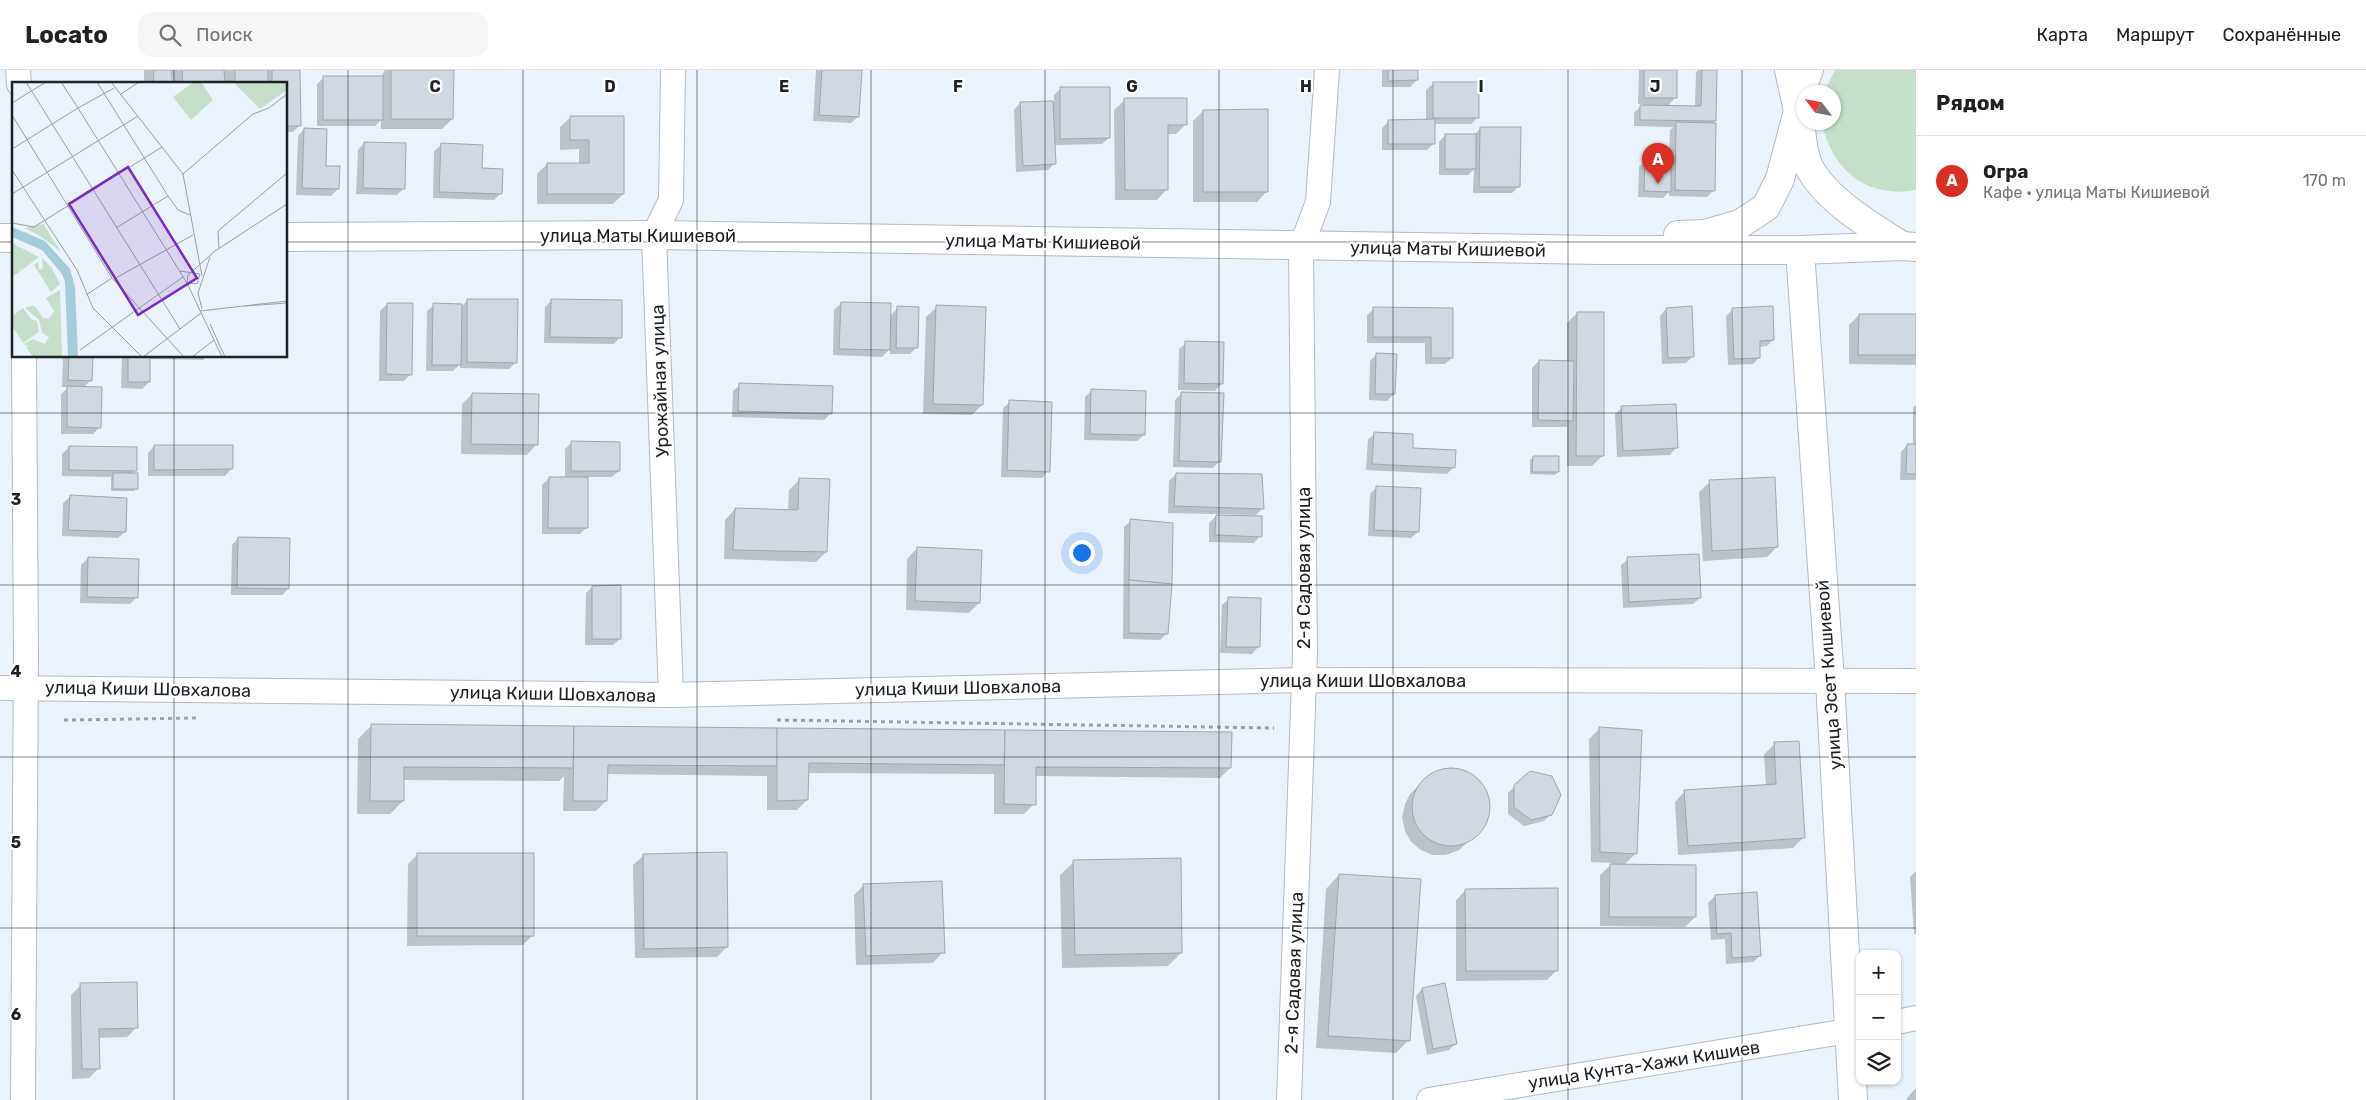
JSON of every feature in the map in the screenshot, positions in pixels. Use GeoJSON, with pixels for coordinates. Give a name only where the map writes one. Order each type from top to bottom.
{"type":"FeatureCollection","features":[{"type":"Feature","properties":{"kind":"main road"},"geometry":{"type":"LineString","coordinates":[[1788,70],[1796,103]]}},
{"type":"Feature","properties":{"kind":"main road"},"geometry":{"type":"LineString","coordinates":[[1802,85],[1809,70]]}},
{"type":"Feature","properties":{"kind":"main road"},"geometry":{"type":"LineString","coordinates":[[1601,250],[1659,237],[1705,234],[1740,224],[1766,206],[1780,179],[1796,119]]}},
{"type":"Feature","properties":{"kind":"main road"},"geometry":{"type":"LineString","coordinates":[[1801,130],[1809,166],[1829,192],[1856,216],[1911,243]]}},
{"type":"Feature","properties":{"kind":"main road","name":"улица Маты Кишиевой"},"geometry":{"type":"LineString","coordinates":[[288,237],[654,235],[1301,247],[1601,250],[1800,250],[1911,243]]}},
{"type":"Feature","properties":{"kind":"main road","name":"улица Эсет Кишиевой"},"geometry":{"type":"LineString","coordinates":[[1800,250],[1854,1030],[1853,1100]]}},
{"type":"Feature","properties":{"kind":"street","name":"Урожайная улица"},"geometry":{"type":"LineString","coordinates":[[671,695],[671,650],[654,235],[671,200],[673,70]]}},
{"type":"Feature","properties":{"kind":"street","name":"2-я Садовая улица"},"geometry":{"type":"LineString","coordinates":[[1289,1100],[1304,680],[1301,247],[1318,202],[1327,70]]}},
{"type":"Feature","properties":{"kind":"street"},"geometry":{"type":"LineString","coordinates":[[23,1100],[26,688],[24,358]]}},
{"type":"Feature","properties":{"kind":"street","name":"улица Киши Шовхалова"},"geometry":{"type":"LineString","coordinates":[[0,688],[671,695],[1304,680],[1916,681]]}},
{"type":"Feature","properties":{"kind":"street"},"geometry":{"type":"LineString","coordinates":[[1901,1021],[1916,1018]]}},
{"type":"Feature","properties":{"kind":"street","name":"улица Кунта-Хажи Кишиев"},"geometry":{"type":"LineString","coordinates":[[1429,1100],[1854,1030]]}},
{"type":"Feature","properties":{"kind":"green space"},"geometry":{"type":"Polygon","coordinates":[[[1835,70],[1916,70],[1916,190],[1898,192],[1882,190],[1854,178],[1843,167],[1834,155],[1824,130],[1841,130],[1841,85],[1828,85],[1835,70]]]}},
{"type":"Feature","properties":{"kind":"building"},"geometry":{"type":"Polygon","coordinates":[[[154,70],[172,70],[172,82],[153,82],[154,70]]]}},
{"type":"Feature","properties":{"kind":"building"},"geometry":{"type":"Polygon","coordinates":[[[182,70],[224,70],[225,82],[183,82],[182,70]]]}},
{"type":"Feature","properties":{"kind":"building"},"geometry":{"type":"Polygon","coordinates":[[[235,70],[268,70],[268,82],[235,82],[235,70]]]}},
{"type":"Feature","properties":{"kind":"building"},"geometry":{"type":"Polygon","coordinates":[[[272,70],[300,70],[301,126],[288,126],[288,82],[272,82],[272,70]]]}},
{"type":"Feature","properties":{"kind":"building"},"geometry":{"type":"Polygon","coordinates":[[[391,70],[454,70],[453,119],[391,119],[391,70]]]}},
{"type":"Feature","properties":{"kind":"building"},"geometry":{"type":"Polygon","coordinates":[[[822,70],[862,70],[859,117],[819,115],[822,70]]]}},
{"type":"Feature","properties":{"kind":"building"},"geometry":{"type":"Polygon","coordinates":[[[1388,70],[1418,70],[1418,80],[1388,81],[1388,70]]]}},
{"type":"Feature","properties":{"kind":"building"},"geometry":{"type":"Polygon","coordinates":[[[1644,70],[1677,70],[1677,98],[1644,98],[1644,70]]]}},
{"type":"Feature","properties":{"kind":"building"},"geometry":{"type":"Polygon","coordinates":[[[1702,70],[1717,70],[1716,121],[1640,120],[1640,105],[1701,106],[1702,70]]]}},
{"type":"Feature","properties":{"kind":"building"},"geometry":{"type":"Polygon","coordinates":[[[323,76],[383,76],[383,120],[323,120],[323,76]]]}},
{"type":"Feature","properties":{"kind":"building"},"geometry":{"type":"Polygon","coordinates":[[[1433,82],[1479,82],[1479,118],[1433,118],[1433,82]]]}},
{"type":"Feature","properties":{"kind":"building"},"geometry":{"type":"Polygon","coordinates":[[[1060,87],[1110,87],[1110,138],[1060,139],[1060,87]]]}},
{"type":"Feature","properties":{"kind":"building"},"geometry":{"type":"Polygon","coordinates":[[[1124,98],[1187,98],[1187,125],[1168,125],[1168,190],[1125,190],[1124,98]]]}},
{"type":"Feature","properties":{"kind":"building"},"geometry":{"type":"Polygon","coordinates":[[[1053,101],[1056,164],[1023,166],[1020,102],[1053,101]]]}},
{"type":"Feature","properties":{"kind":"building"},"geometry":{"type":"Polygon","coordinates":[[[1268,109],[1268,192],[1203,192],[1203,110],[1268,109]]]}},
{"type":"Feature","properties":{"kind":"building"},"geometry":{"type":"Polygon","coordinates":[[[570,116],[624,116],[624,194],[547,194],[547,163],[589,163],[589,140],[570,140],[570,116]]]}},
{"type":"Feature","properties":{"kind":"building"},"geometry":{"type":"Polygon","coordinates":[[[1435,119],[1435,144],[1388,144],[1388,120],[1435,119]]]}},
{"type":"Feature","properties":{"kind":"building"},"geometry":{"type":"Polygon","coordinates":[[[1676,122],[1716,123],[1715,191],[1675,190],[1676,122]]]}},
{"type":"Feature","properties":{"kind":"building"},"geometry":{"type":"Polygon","coordinates":[[[1480,127],[1521,127],[1520,187],[1479,187],[1480,127]]]}},
{"type":"Feature","properties":{"kind":"building"},"geometry":{"type":"Polygon","coordinates":[[[304,128],[327,129],[326,166],[340,166],[339,189],[302,188],[304,128]]]}},
{"type":"Feature","properties":{"kind":"building"},"geometry":{"type":"Polygon","coordinates":[[[1445,134],[1476,134],[1476,169],[1445,169],[1445,134]]]}},
{"type":"Feature","properties":{"kind":"building"},"geometry":{"type":"Polygon","coordinates":[[[364,142],[406,143],[405,189],[363,188],[364,142]]]}},
{"type":"Feature","properties":{"kind":"building"},"geometry":{"type":"Polygon","coordinates":[[[441,143],[483,145],[482,168],[503,169],[502,194],[439,192],[441,143]]]}},
{"type":"Feature","properties":{"kind":"building"},"geometry":{"type":"Polygon","coordinates":[[[1645,159],[1671,160],[1671,192],[1644,191],[1645,159]]]}},
{"type":"Feature","properties":{"kind":"building"},"geometry":{"type":"Polygon","coordinates":[[[467,299],[518,299],[517,363],[467,362],[467,299]]]}},
{"type":"Feature","properties":{"kind":"building"},"geometry":{"type":"Polygon","coordinates":[[[551,299],[622,300],[622,338],[550,337],[551,299]]]}},
{"type":"Feature","properties":{"kind":"building"},"geometry":{"type":"Polygon","coordinates":[[[841,302],[891,303],[890,350],[839,349],[841,302]]]}},
{"type":"Feature","properties":{"kind":"building"},"geometry":{"type":"Polygon","coordinates":[[[387,303],[413,303],[412,375],[386,374],[387,303]]]}},
{"type":"Feature","properties":{"kind":"building"},"geometry":{"type":"Polygon","coordinates":[[[433,303],[462,304],[461,365],[432,365],[433,303]]]}},
{"type":"Feature","properties":{"kind":"building"},"geometry":{"type":"Polygon","coordinates":[[[936,305],[986,307],[983,405],[933,404],[936,305]]]}},
{"type":"Feature","properties":{"kind":"building"},"geometry":{"type":"Polygon","coordinates":[[[897,306],[919,307],[918,348],[896,348],[897,306]]]}},
{"type":"Feature","properties":{"kind":"building"},"geometry":{"type":"Polygon","coordinates":[[[1692,306],[1694,357],[1668,358],[1666,308],[1692,306]]]}},
{"type":"Feature","properties":{"kind":"building"},"geometry":{"type":"Polygon","coordinates":[[[1773,306],[1774,340],[1760,341],[1760,358],[1734,359],[1732,308],[1773,306]]]}},
{"type":"Feature","properties":{"kind":"building"},"geometry":{"type":"Polygon","coordinates":[[[1373,307],[1453,308],[1453,358],[1431,358],[1431,337],[1373,337],[1373,307]]]}},
{"type":"Feature","properties":{"kind":"building"},"geometry":{"type":"Polygon","coordinates":[[[1577,312],[1604,312],[1604,456],[1576,456],[1577,312]]]}},
{"type":"Feature","properties":{"kind":"building"},"geometry":{"type":"Polygon","coordinates":[[[1859,314],[1916,314],[1916,355],[1858,355],[1859,314]]]}},
{"type":"Feature","properties":{"kind":"building"},"geometry":{"type":"Polygon","coordinates":[[[1185,341],[1224,342],[1223,384],[1184,383],[1185,341]]]}},
{"type":"Feature","properties":{"kind":"building"},"geometry":{"type":"Polygon","coordinates":[[[1376,353],[1397,354],[1395,394],[1375,394],[1376,353]]]}},
{"type":"Feature","properties":{"kind":"building"},"geometry":{"type":"Polygon","coordinates":[[[69,358],[93,358],[92,381],[68,380],[69,358]]]}},
{"type":"Feature","properties":{"kind":"building"},"geometry":{"type":"Polygon","coordinates":[[[128,358],[150,358],[150,382],[128,382],[128,358]]]}},
{"type":"Feature","properties":{"kind":"building"},"geometry":{"type":"Polygon","coordinates":[[[1539,360],[1574,361],[1573,421],[1538,420],[1539,360]]]}},
{"type":"Feature","properties":{"kind":"building"},"geometry":{"type":"Polygon","coordinates":[[[739,383],[833,386],[832,414],[738,411],[739,383]]]}},
{"type":"Feature","properties":{"kind":"building"},"geometry":{"type":"Polygon","coordinates":[[[67,386],[102,387],[101,428],[67,427],[67,386]]]}},
{"type":"Feature","properties":{"kind":"building"},"geometry":{"type":"Polygon","coordinates":[[[1091,389],[1146,391],[1145,435],[1090,434],[1091,389]]]}},
{"type":"Feature","properties":{"kind":"building"},"geometry":{"type":"Polygon","coordinates":[[[1181,392],[1224,393],[1221,462],[1179,461],[1181,392]]]}},
{"type":"Feature","properties":{"kind":"building"},"geometry":{"type":"Polygon","coordinates":[[[472,393],[539,394],[538,445],[471,444],[472,393]]]}},
{"type":"Feature","properties":{"kind":"building"},"geometry":{"type":"Polygon","coordinates":[[[1009,400],[1052,402],[1050,472],[1007,470],[1009,400]]]}},
{"type":"Feature","properties":{"kind":"building"},"geometry":{"type":"Polygon","coordinates":[[[1676,404],[1678,448],[1623,451],[1621,406],[1676,404]]]}},
{"type":"Feature","properties":{"kind":"building"},"geometry":{"type":"Polygon","coordinates":[[[1374,432],[1413,434],[1413,448],[1456,450],[1455,468],[1372,464],[1374,432]]]}},
{"type":"Feature","properties":{"kind":"building"},"geometry":{"type":"Polygon","coordinates":[[[571,441],[620,442],[620,471],[571,471],[571,441]]]}},
{"type":"Feature","properties":{"kind":"building"},"geometry":{"type":"Polygon","coordinates":[[[1907,444],[1916,444],[1916,474],[1906,474],[1907,444]]]}},
{"type":"Feature","properties":{"kind":"building"},"geometry":{"type":"Polygon","coordinates":[[[154,445],[233,445],[233,469],[154,470],[154,445]]]}},
{"type":"Feature","properties":{"kind":"building"},"geometry":{"type":"Polygon","coordinates":[[[69,446],[137,447],[137,471],[69,470],[69,446]]]}},
{"type":"Feature","properties":{"kind":"building"},"geometry":{"type":"Polygon","coordinates":[[[1533,456],[1559,456],[1559,472],[1532,472],[1533,456]]]}},
{"type":"Feature","properties":{"kind":"building"},"geometry":{"type":"Polygon","coordinates":[[[113,473],[138,473],[138,489],[113,489],[113,473]]]}},
{"type":"Feature","properties":{"kind":"building"},"geometry":{"type":"Polygon","coordinates":[[[1176,473],[1262,474],[1264,509],[1174,506],[1176,473]]]}},
{"type":"Feature","properties":{"kind":"building"},"geometry":{"type":"Polygon","coordinates":[[[549,477],[588,477],[588,528],[548,528],[549,477]]]}},
{"type":"Feature","properties":{"kind":"building"},"geometry":{"type":"Polygon","coordinates":[[[1775,477],[1778,547],[1712,551],[1709,480],[1775,477]]]}},
{"type":"Feature","properties":{"kind":"building"},"geometry":{"type":"Polygon","coordinates":[[[799,478],[830,479],[827,552],[733,550],[735,508],[798,510],[799,478]]]}},
{"type":"Feature","properties":{"kind":"building"},"geometry":{"type":"Polygon","coordinates":[[[1376,486],[1421,488],[1419,532],[1374,530],[1376,486]]]}},
{"type":"Feature","properties":{"kind":"building"},"geometry":{"type":"Polygon","coordinates":[[[70,495],[127,498],[126,532],[68,530],[70,495]]]}},
{"type":"Feature","properties":{"kind":"building"},"geometry":{"type":"Polygon","coordinates":[[[1216,515],[1262,516],[1262,537],[1215,535],[1216,515]]]}},
{"type":"Feature","properties":{"kind":"building"},"geometry":{"type":"Polygon","coordinates":[[[1130,519],[1173,523],[1172,584],[1129,580],[1130,519]]]}},
{"type":"Feature","properties":{"kind":"building"},"geometry":{"type":"Polygon","coordinates":[[[238,537],[290,538],[289,589],[237,588],[238,537]]]}},
{"type":"Feature","properties":{"kind":"building"},"geometry":{"type":"Polygon","coordinates":[[[917,547],[982,550],[980,603],[915,601],[917,547]]]}},
{"type":"Feature","properties":{"kind":"building"},"geometry":{"type":"Polygon","coordinates":[[[1699,554],[1701,598],[1629,602],[1627,557],[1699,554]]]}},
{"type":"Feature","properties":{"kind":"building"},"geometry":{"type":"Polygon","coordinates":[[[88,557],[139,559],[138,598],[87,597],[88,557]]]}},
{"type":"Feature","properties":{"kind":"building"},"geometry":{"type":"Polygon","coordinates":[[[1129,580],[1172,584],[1168,634],[1129,633],[1129,580]]]}},
{"type":"Feature","properties":{"kind":"building"},"geometry":{"type":"Polygon","coordinates":[[[621,585],[621,639],[592,639],[592,586],[621,585]]]}},
{"type":"Feature","properties":{"kind":"building"},"geometry":{"type":"Polygon","coordinates":[[[1228,597],[1261,598],[1260,647],[1226,647],[1228,597]]]}},
{"type":"Feature","properties":{"kind":"building"},"geometry":{"type":"Polygon","coordinates":[[[371,724],[574,726],[573,768],[404,767],[404,801],[370,801],[371,724]]]}},
{"type":"Feature","properties":{"kind":"building"},"geometry":{"type":"Polygon","coordinates":[[[574,726],[777,728],[777,766],[608,765],[607,801],[573,801],[574,726]]]}},
{"type":"Feature","properties":{"kind":"building"},"geometry":{"type":"Polygon","coordinates":[[[1599,727],[1642,730],[1637,854],[1600,852],[1599,727]]]}},
{"type":"Feature","properties":{"kind":"building"},"geometry":{"type":"Polygon","coordinates":[[[777,728],[1005,730],[1004,765],[809,763],[808,800],[777,801],[777,728]]]}},
{"type":"Feature","properties":{"kind":"building"},"geometry":{"type":"Polygon","coordinates":[[[1005,730],[1232,732],[1231,768],[1036,767],[1036,805],[1004,804],[1005,730]]]}},
{"type":"Feature","properties":{"kind":"building"},"geometry":{"type":"Polygon","coordinates":[[[1799,741],[1805,838],[1688,846],[1684,790],[1776,784],[1774,742],[1799,741]]]}},
{"type":"Feature","properties":{"kind":"building"},"geometry":{"type":"Polygon","coordinates":[[[1451,768],[1466,771],[1483,785],[1487,792],[1490,807],[1487,822],[1473,839],[1466,843],[1451,846],[1436,843],[1419,829],[1415,822],[1412,807],[1415,792],[1429,775],[1436,771],[1451,768]]]}},
{"type":"Feature","properties":{"kind":"building"},"geometry":{"type":"Polygon","coordinates":[[[1530,771],[1552,776],[1561,795],[1552,815],[1531,820],[1514,807],[1514,785],[1530,771]]]}},
{"type":"Feature","properties":{"kind":"building"},"geometry":{"type":"Polygon","coordinates":[[[727,852],[728,947],[644,949],[643,854],[727,852]]]}},
{"type":"Feature","properties":{"kind":"building"},"geometry":{"type":"Polygon","coordinates":[[[417,853],[534,853],[534,936],[417,936],[417,853]]]}},
{"type":"Feature","properties":{"kind":"building"},"geometry":{"type":"Polygon","coordinates":[[[1181,858],[1182,953],[1075,955],[1073,860],[1181,858]]]}},
{"type":"Feature","properties":{"kind":"building"},"geometry":{"type":"Polygon","coordinates":[[[1610,864],[1696,865],[1696,917],[1609,917],[1610,864]]]}},
{"type":"Feature","properties":{"kind":"building"},"geometry":{"type":"Polygon","coordinates":[[[1339,874],[1421,879],[1410,1041],[1328,1036],[1339,874]]]}},
{"type":"Feature","properties":{"kind":"building"},"geometry":{"type":"Polygon","coordinates":[[[942,881],[945,953],[866,956],[863,884],[942,881]]]}},
{"type":"Feature","properties":{"kind":"building"},"geometry":{"type":"Polygon","coordinates":[[[1558,888],[1558,971],[1466,971],[1465,889],[1558,888]]]}},
{"type":"Feature","properties":{"kind":"building"},"geometry":{"type":"Polygon","coordinates":[[[1757,892],[1761,956],[1732,958],[1731,933],[1717,934],[1715,895],[1757,892]]]}},
{"type":"Feature","properties":{"kind":"building"},"geometry":{"type":"Polygon","coordinates":[[[137,982],[138,1028],[99,1029],[100,1069],[82,1069],[80,983],[137,982]]]}},
{"type":"Feature","properties":{"kind":"building"},"geometry":{"type":"Polygon","coordinates":[[[1445,983],[1457,1044],[1433,1049],[1422,988],[1445,983]]]}},
{"type":"Feature","properties":{"kind":"place","name":"Огра"},"geometry":{"type":"Point","coordinates":[1658,184]}}]}
